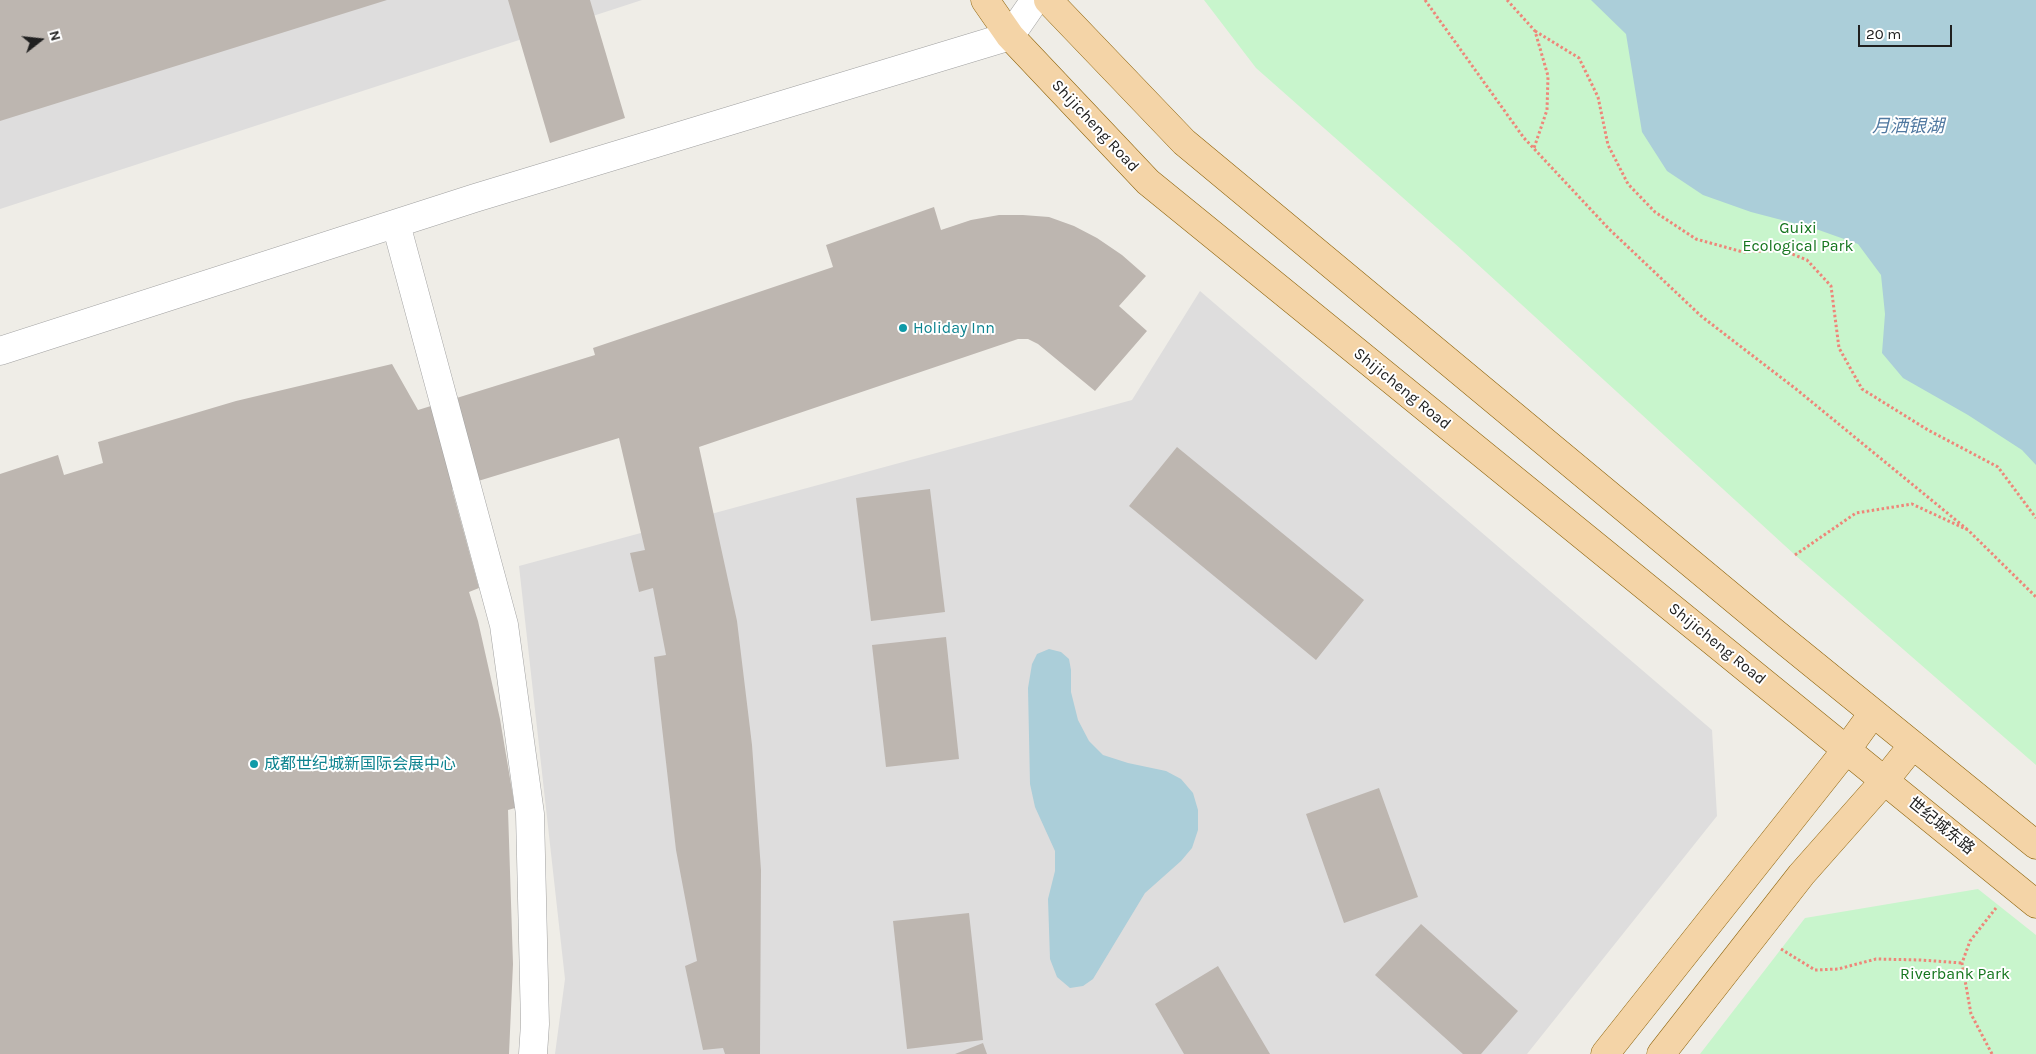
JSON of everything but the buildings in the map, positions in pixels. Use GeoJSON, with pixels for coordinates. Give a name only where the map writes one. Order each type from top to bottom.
{"type":"FeatureCollection","features":[{"type":"Feature","properties":{"kind":"main road","name":"Shijicheng Road"},"geometry":{"type":"LineString","coordinates":[[985,0],[1010,36],[1148,182],[1261,276],[1847,749]]}},
{"type":"Feature","properties":{"kind":"main road"},"geometry":{"type":"LineString","coordinates":[[1048,0],[1184,142],[1873,713],[2036,845]]}},
{"type":"Feature","properties":{"kind":"main road"},"geometry":{"type":"LineString","coordinates":[[1605,1054],[1847,749],[1873,713]]}},
{"type":"Feature","properties":{"kind":"main road"},"geometry":{"type":"LineString","coordinates":[[1661,1054],[1801,875],[1886,780],[1913,745]]}},
{"type":"Feature","properties":{"kind":"main road","name":"世纪城东路"},"geometry":{"type":"LineString","coordinates":[[1847,749],[2036,904]]}},
{"type":"Feature","properties":{"kind":"street"},"geometry":{"type":"LineString","coordinates":[[0,351],[396,224],[1010,36],[1035,0]]}},
{"type":"Feature","properties":{"kind":"street"},"geometry":{"type":"LineString","coordinates":[[396,224],[504,625],[530,814],[535,1024],[533,1054]]}},
{"type":"Feature","properties":{"kind":"path"},"geometry":{"type":"LineString","coordinates":[[1425,0],[1471,66],[1534,148],[1609,229],[1701,316],[1796,389],[1968,530],[2036,597]]}},
{"type":"Feature","properties":{"kind":"path"},"geometry":{"type":"LineString","coordinates":[[1507,0],[1535,31],[1579,58],[1598,97],[1608,145],[1628,184],[1655,212],[1696,239],[1743,252],[1782,250],[1807,260],[1830,286],[1839,348],[1862,389],[1928,430],[1998,467],[2036,518]]}},
{"type":"Feature","properties":{"kind":"path"},"geometry":{"type":"LineString","coordinates":[[1534,148],[1547,110],[1548,76],[1535,31]]}},
{"type":"Feature","properties":{"kind":"path"},"geometry":{"type":"LineString","coordinates":[[1795,555],[1856,513],[1912,504],[1968,530]]}},
{"type":"Feature","properties":{"kind":"path"},"geometry":{"type":"LineString","coordinates":[[1992,1054],[1972,1014],[1962,963],[1970,941],[1998,905]]}},
{"type":"Feature","properties":{"kind":"path"},"geometry":{"type":"LineString","coordinates":[[1781,949],[1815,970],[1838,968],[1876,959],[1962,963]]}},
{"type":"Feature","properties":{"kind":"shaded area"},"geometry":{"type":"Polygon","coordinates":[[[0,0],[642,0],[0,209],[0,0]]]}},
{"type":"Feature","properties":{"kind":"shaded area"},"geometry":{"type":"Polygon","coordinates":[[[1200,291],[1712,730],[1717,816],[1527,1054],[555,1054],[565,979],[519,566],[1132,400],[1200,291]]]}},
{"type":"Feature","properties":{"kind":"green space","name":"Guixi Ecological Park"},"geometry":{"type":"Polygon","coordinates":[[[1204,0],[2036,0],[2036,765],[1795,555],[1462,250],[1256,68],[1204,0]]]}},
{"type":"Feature","properties":{"kind":"green space","name":"Riverbank Park"},"geometry":{"type":"Polygon","coordinates":[[[1978,889],[2036,935],[2036,1054],[1700,1054],[1805,918],[1978,889]]]}},
{"type":"Feature","properties":{"kind":"water","name":"月洒银湖"},"geometry":{"type":"Polygon","coordinates":[[[1591,0],[2036,0],[2036,465],[2022,450],[1968,415],[1903,378],[1882,353],[1885,314],[1881,275],[1858,244],[1816,229],[1751,212],[1703,195],[1667,171],[1642,132],[1626,34],[1591,0]]]}},
{"type":"Feature","properties":{"kind":"water"},"geometry":{"type":"Polygon","coordinates":[[[1049,649],[1061,652],[1069,659],[1071,692],[1078,720],[1089,741],[1103,755],[1128,763],[1166,771],[1181,779],[1193,793],[1198,810],[1198,830],[1192,848],[1181,861],[1145,893],[1093,979],[1083,986],[1070,988],[1057,977],[1050,959],[1048,899],[1055,871],[1055,851],[1035,807],[1030,784],[1028,688],[1032,664],[1037,654],[1049,649]]]}},
{"type":"Feature","properties":{"kind":"place","name":"Holiday Inn"},"geometry":{"type":"Point","coordinates":[903,328]}},
{"type":"Feature","properties":{"kind":"place","name":"成都世纪城新国际会展中心"},"geometry":{"type":"Point","coordinates":[254,764]}}]}
